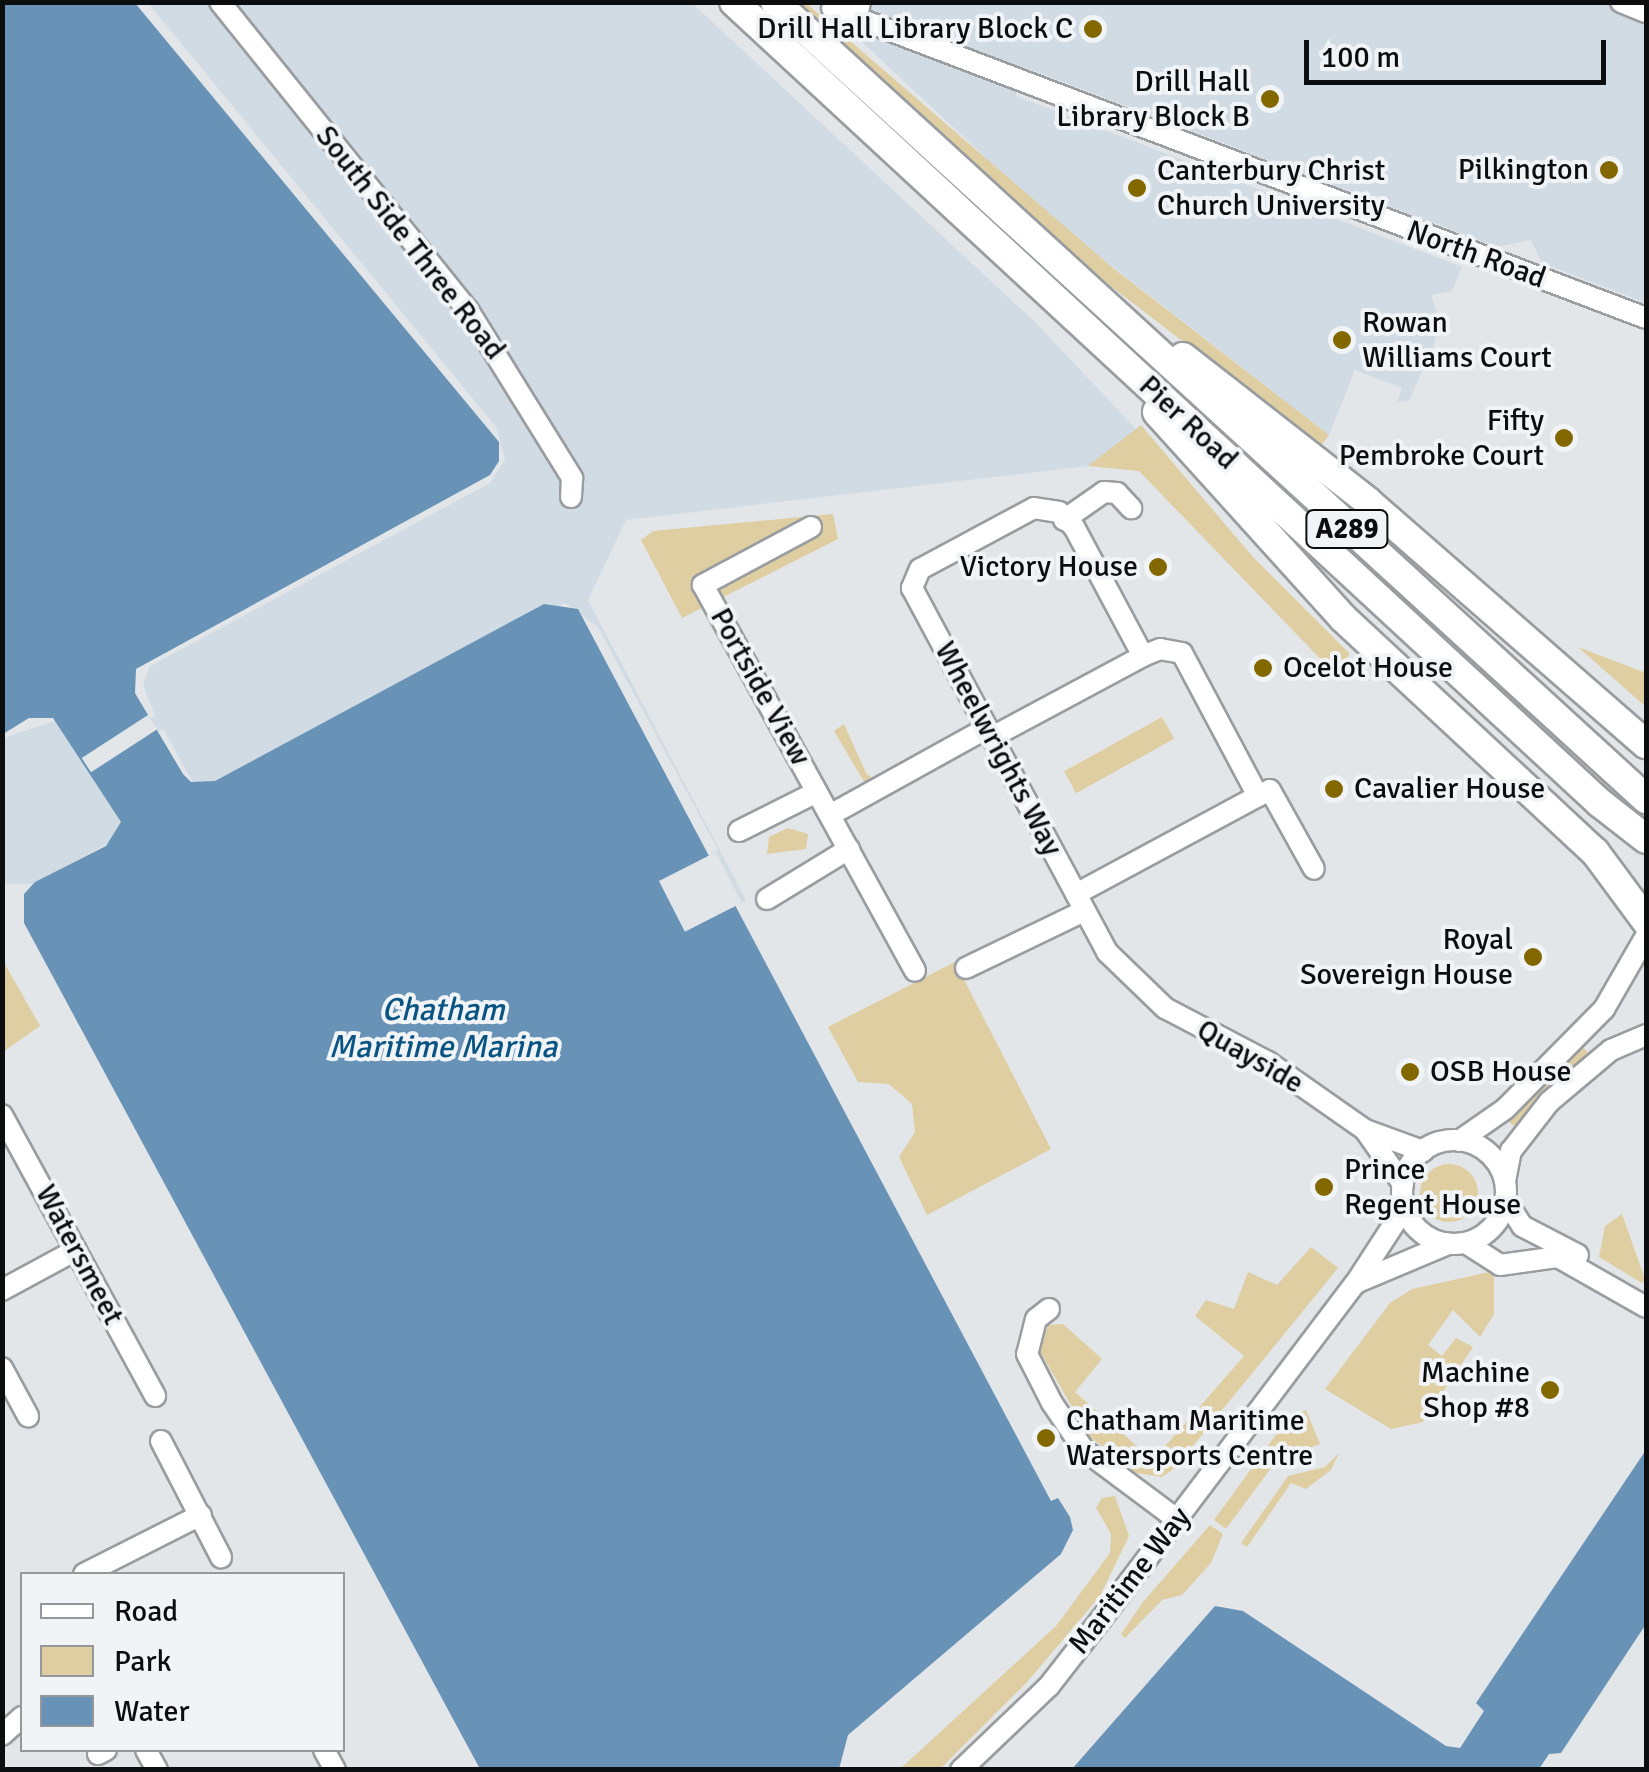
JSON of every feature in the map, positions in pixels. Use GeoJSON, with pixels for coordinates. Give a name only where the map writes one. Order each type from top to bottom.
{"type":"FeatureCollection","features":[{"type":"Feature","properties":{"kind":"main road","name":"Pier Road"},"geometry":{"type":"LineString","coordinates":[[734,2],[1140,379],[1646,839]]}},
{"type":"Feature","properties":{"kind":"main road","name":"Pier Road"},"geometry":{"type":"LineString","coordinates":[[775,2],[1646,799]]}},
{"type":"Feature","properties":{"kind":"main road"},"geometry":{"type":"LineString","coordinates":[[1050,256],[1367,501],[1646,744]]}},
{"type":"Feature","properties":{"kind":"main road"},"geometry":{"type":"LineString","coordinates":[[1140,379],[1165,426],[1245,514],[1380,654],[1596,852],[1646,921]]}},
{"type":"Feature","properties":{"kind":"street","name":"South Side Three Road"},"geometry":{"type":"LineString","coordinates":[[220,2],[468,310],[566,466],[571,498]]}},
{"type":"Feature","properties":{"kind":"street"},"geometry":{"type":"LineString","coordinates":[[1621,2],[1646,12]]}},
{"type":"Feature","properties":{"kind":"street","name":"North Road"},"geometry":{"type":"LineString","coordinates":[[832,8],[859,10],[1646,318]]}},
{"type":"Feature","properties":{"kind":"street"},"geometry":{"type":"LineString","coordinates":[[1132,508],[1117,493],[1104,492],[1064,520],[1143,656]]}},
{"type":"Feature","properties":{"kind":"street","name":"Wheelwrights Way"},"geometry":{"type":"LineString","coordinates":[[1064,520],[1059,512],[1034,508],[920,569],[912,588],[1106,952],[1136,983]]}},
{"type":"Feature","properties":{"kind":"street","name":"Portside View"},"geometry":{"type":"LineString","coordinates":[[811,526],[704,585],[915,970]]}},
{"type":"Feature","properties":{"kind":"street"},"geometry":{"type":"LineString","coordinates":[[830,815],[1160,650],[1182,653],[1258,796]]}},
{"type":"Feature","properties":{"kind":"street"},"geometry":{"type":"LineString","coordinates":[[966,968],[1270,790],[1314,869]]}},
{"type":"Feature","properties":{"kind":"street","name":"Portside View"},"geometry":{"type":"LineString","coordinates":[[739,830],[817,792]]}},
{"type":"Feature","properties":{"kind":"street"},"geometry":{"type":"LineString","coordinates":[[767,898],[849,849]]}},
{"type":"Feature","properties":{"kind":"street"},"geometry":{"type":"LineString","coordinates":[[1618,1288],[1558,1257],[1500,1265],[1421,1232],[1404,1207],[1403,1184],[1423,1151],[1459,1141],[1505,1109],[1604,1008],[1646,936]]}},
{"type":"Feature","properties":{"kind":"street","name":"Quayside"},"geometry":{"type":"LineString","coordinates":[[1136,983],[1165,1008],[1268,1062],[1365,1130],[1423,1151]]}},
{"type":"Feature","properties":{"kind":"street"},"geometry":{"type":"LineString","coordinates":[[1457,1244],[1492,1228],[1506,1191],[1511,1151],[1549,1102],[1611,1050],[1646,1036]]}},
{"type":"Feature","properties":{"kind":"street","name":"Watersmeet"},"geometry":{"type":"LineString","coordinates":[[2,1115],[155,1396]]}},
{"type":"Feature","properties":{"kind":"street","name":"Quayside"},"geometry":{"type":"LineString","coordinates":[[1365,1130],[1403,1184]]}},
{"type":"Feature","properties":{"kind":"street"},"geometry":{"type":"LineString","coordinates":[[1459,1141],[1489,1153],[1522,1226],[1574,1252],[1646,1307]]}},
{"type":"Feature","properties":{"kind":"street","name":"Maritime Way"},"geometry":{"type":"LineString","coordinates":[[961,1770],[1048,1686],[1356,1284],[1404,1207]]}},
{"type":"Feature","properties":{"kind":"street","name":"Maritime Way"},"geometry":{"type":"LineString","coordinates":[[1356,1284],[1386,1266],[1457,1244]]}},
{"type":"Feature","properties":{"kind":"street"},"geometry":{"type":"LineString","coordinates":[[2,1290],[76,1250]]}},
{"type":"Feature","properties":{"kind":"street"},"geometry":{"type":"LineString","coordinates":[[1049,1309],[1036,1319],[1027,1354],[1052,1403],[1084,1450],[1178,1520]]}},
{"type":"Feature","properties":{"kind":"street"},"geometry":{"type":"LineString","coordinates":[[2,1368],[28,1416]]}},
{"type":"Feature","properties":{"kind":"street"},"geometry":{"type":"LineString","coordinates":[[161,1441],[221,1556]]}},
{"type":"Feature","properties":{"kind":"street"},"geometry":{"type":"LineString","coordinates":[[88,1572],[201,1515]]}},
{"type":"Feature","properties":{"kind":"shaded area"},"geometry":{"type":"Polygon","coordinates":[[[148,3],[692,3],[1036,323],[1136,429],[1088,466],[626,520],[588,600],[746,900],[689,932],[660,883],[718,850],[598,627],[565,603],[199,794],[163,729],[96,765],[122,821],[117,838],[34,884],[3,884],[3,738],[61,719],[88,751],[155,716],[143,685],[150,666],[490,483],[505,459],[496,427],[148,3]]]}},
{"type":"Feature","properties":{"kind":"shaded area"},"geometry":{"type":"Polygon","coordinates":[[[820,3],[1646,3],[1646,303],[1542,263],[1531,240],[1497,247],[1021,66],[1016,96],[1462,267],[1452,291],[1431,295],[1439,319],[1434,345],[1409,401],[1397,402],[1402,388],[1355,370],[1329,435],[1055,222],[820,3]]]}},
{"type":"Feature","properties":{"kind":"green space"},"geometry":{"type":"Polygon","coordinates":[[[795,3],[806,3],[1113,268],[1329,435],[1320,447],[1060,247],[795,3]]]}},
{"type":"Feature","properties":{"kind":"green space"},"geometry":{"type":"Polygon","coordinates":[[[1141,425],[1252,556],[1350,654],[1335,674],[1139,471],[1088,466],[1141,425]]]}},
{"type":"Feature","properties":{"kind":"green space"},"geometry":{"type":"Polygon","coordinates":[[[833,514],[838,539],[682,618],[641,540],[653,531],[833,514]]]}},
{"type":"Feature","properties":{"kind":"green space"},"geometry":{"type":"Polygon","coordinates":[[[1578,647],[1646,673],[1646,707],[1578,647]]]}},
{"type":"Feature","properties":{"kind":"green space"},"geometry":{"type":"Polygon","coordinates":[[[1162,717],[1174,739],[1076,793],[1064,771],[1162,717]]]}},
{"type":"Feature","properties":{"kind":"green space"},"geometry":{"type":"Polygon","coordinates":[[[844,724],[866,773],[876,781],[866,785],[834,731],[844,724]]]}},
{"type":"Feature","properties":{"kind":"green space"},"geometry":{"type":"Polygon","coordinates":[[[788,828],[808,834],[806,849],[767,854],[769,837],[788,828]]]}},
{"type":"Feature","properties":{"kind":"green space"},"geometry":{"type":"Polygon","coordinates":[[[2,959],[40,1026],[3,1052],[2,1052],[2,959]]]}},
{"type":"Feature","properties":{"kind":"green space"},"geometry":{"type":"Polygon","coordinates":[[[955,962],[1051,1149],[927,1215],[899,1157],[915,1132],[912,1104],[889,1084],[858,1082],[828,1027],[955,962]]]}},
{"type":"Feature","properties":{"kind":"green space"},"geometry":{"type":"Polygon","coordinates":[[[1583,1047],[1588,1053],[1514,1126],[1507,1120],[1583,1047]]]}},
{"type":"Feature","properties":{"kind":"green space"},"geometry":{"type":"Polygon","coordinates":[[[1449,1164],[1469,1173],[1478,1193],[1469,1213],[1449,1222],[1429,1213],[1420,1193],[1429,1173],[1449,1164]]]}},
{"type":"Feature","properties":{"kind":"green space"},"geometry":{"type":"Polygon","coordinates":[[[1622,1214],[1645,1279],[1642,1283],[1599,1257],[1605,1226],[1622,1214]]]}},
{"type":"Feature","properties":{"kind":"green space"},"geometry":{"type":"Polygon","coordinates":[[[1311,1247],[1338,1268],[1175,1468],[1162,1477],[1136,1473],[1089,1436],[1039,1350],[1048,1325],[1063,1324],[1102,1359],[1075,1392],[1153,1460],[1244,1356],[1195,1316],[1206,1300],[1234,1309],[1248,1272],[1277,1285],[1311,1247]]]}},
{"type":"Feature","properties":{"kind":"green space"},"geometry":{"type":"Polygon","coordinates":[[[1494,1271],[1494,1314],[1480,1337],[1453,1310],[1428,1345],[1442,1356],[1456,1338],[1473,1347],[1423,1422],[1391,1429],[1325,1389],[1390,1303],[1412,1289],[1494,1271]]]}},
{"type":"Feature","properties":{"kind":"green space"},"geometry":{"type":"Polygon","coordinates":[[[1306,1410],[1320,1444],[1277,1460],[1226,1529],[1214,1520],[1289,1417],[1306,1410]]]}},
{"type":"Feature","properties":{"kind":"green space"},"geometry":{"type":"Polygon","coordinates":[[[1339,1453],[1331,1470],[1306,1489],[1291,1483],[1247,1547],[1241,1543],[1288,1476],[1325,1467],[1339,1453]]]}},
{"type":"Feature","properties":{"kind":"green space"},"geometry":{"type":"Polygon","coordinates":[[[1115,1496],[1129,1536],[1100,1596],[1028,1681],[940,1769],[900,1769],[1056,1626],[1110,1553],[1111,1534],[1096,1508],[1102,1498],[1115,1496]]]}},
{"type":"Feature","properties":{"kind":"green space"},"geometry":{"type":"Polygon","coordinates":[[[1210,1525],[1223,1534],[1211,1563],[1182,1595],[1162,1600],[1125,1638],[1121,1634],[1143,1602],[1210,1525]]]}},
{"type":"Feature","properties":{"kind":"water","name":"Chatham Maritime Marina"},"geometry":{"type":"Polygon","coordinates":[[[3,3],[135,3],[499,442],[499,461],[490,475],[136,669],[135,693],[183,774],[191,782],[215,781],[544,604],[578,609],[1051,1501],[1058,1498],[1070,1517],[1073,1530],[1061,1554],[848,1735],[839,1769],[480,1769],[24,923],[24,894],[35,882],[106,846],[121,822],[53,718],[29,718],[3,734],[3,3]]]}},
{"type":"Feature","properties":{"kind":"water"},"geometry":{"type":"Polygon","coordinates":[[[1646,1450],[1646,1624],[1561,1753],[1549,1754],[1539,1769],[1072,1769],[1215,1606],[1243,1611],[1446,1746],[1460,1748],[1484,1711],[1476,1703],[1646,1450]]]}},
{"type":"Feature","properties":{"kind":"pier"},"geometry":{"type":"Polygon","coordinates":[[[148,715],[157,729],[91,772],[82,758],[148,715]]]}},
{"type":"Feature","properties":{"kind":"pier"},"geometry":{"type":"Polygon","coordinates":[[[716,852],[742,903],[685,932],[659,881],[716,852]]]}},
{"type":"Feature","properties":{"kind":"place","name":"Drill Hall Library Block C"},"geometry":{"type":"Point","coordinates":[1093,29]}},
{"type":"Feature","properties":{"kind":"place","name":"Drill Hall Library Block B"},"geometry":{"type":"Point","coordinates":[1270,99]}},
{"type":"Feature","properties":{"kind":"place","name":"Pilkington"},"geometry":{"type":"Point","coordinates":[1609,170]}},
{"type":"Feature","properties":{"kind":"place","name":"Canterbury Christ Church University"},"geometry":{"type":"Point","coordinates":[1137,188]}},
{"type":"Feature","properties":{"kind":"place","name":"Rowan Williams Court"},"geometry":{"type":"Point","coordinates":[1342,340]}},
{"type":"Feature","properties":{"kind":"place","name":"Fifty Pembroke Court"},"geometry":{"type":"Point","coordinates":[1564,438]}},
{"type":"Feature","properties":{"kind":"place","name":"Victory House"},"geometry":{"type":"Point","coordinates":[1158,567]}},
{"type":"Feature","properties":{"kind":"place","name":"Ocelot House"},"geometry":{"type":"Point","coordinates":[1263,668]}},
{"type":"Feature","properties":{"kind":"place","name":"Cavalier House"},"geometry":{"type":"Point","coordinates":[1334,789]}},
{"type":"Feature","properties":{"kind":"place","name":"Royal Sovereign House"},"geometry":{"type":"Point","coordinates":[1533,957]}},
{"type":"Feature","properties":{"kind":"place","name":"OSB House"},"geometry":{"type":"Point","coordinates":[1410,1072]}},
{"type":"Feature","properties":{"kind":"place","name":"Prince Regent House"},"geometry":{"type":"Point","coordinates":[1324,1187]}},
{"type":"Feature","properties":{"kind":"place","name":"Machine Shop #8"},"geometry":{"type":"Point","coordinates":[1550,1390]}},
{"type":"Feature","properties":{"kind":"place","name":"Chatham Maritime Watersports Centre"},"geometry":{"type":"Point","coordinates":[1046,1438]}}]}
